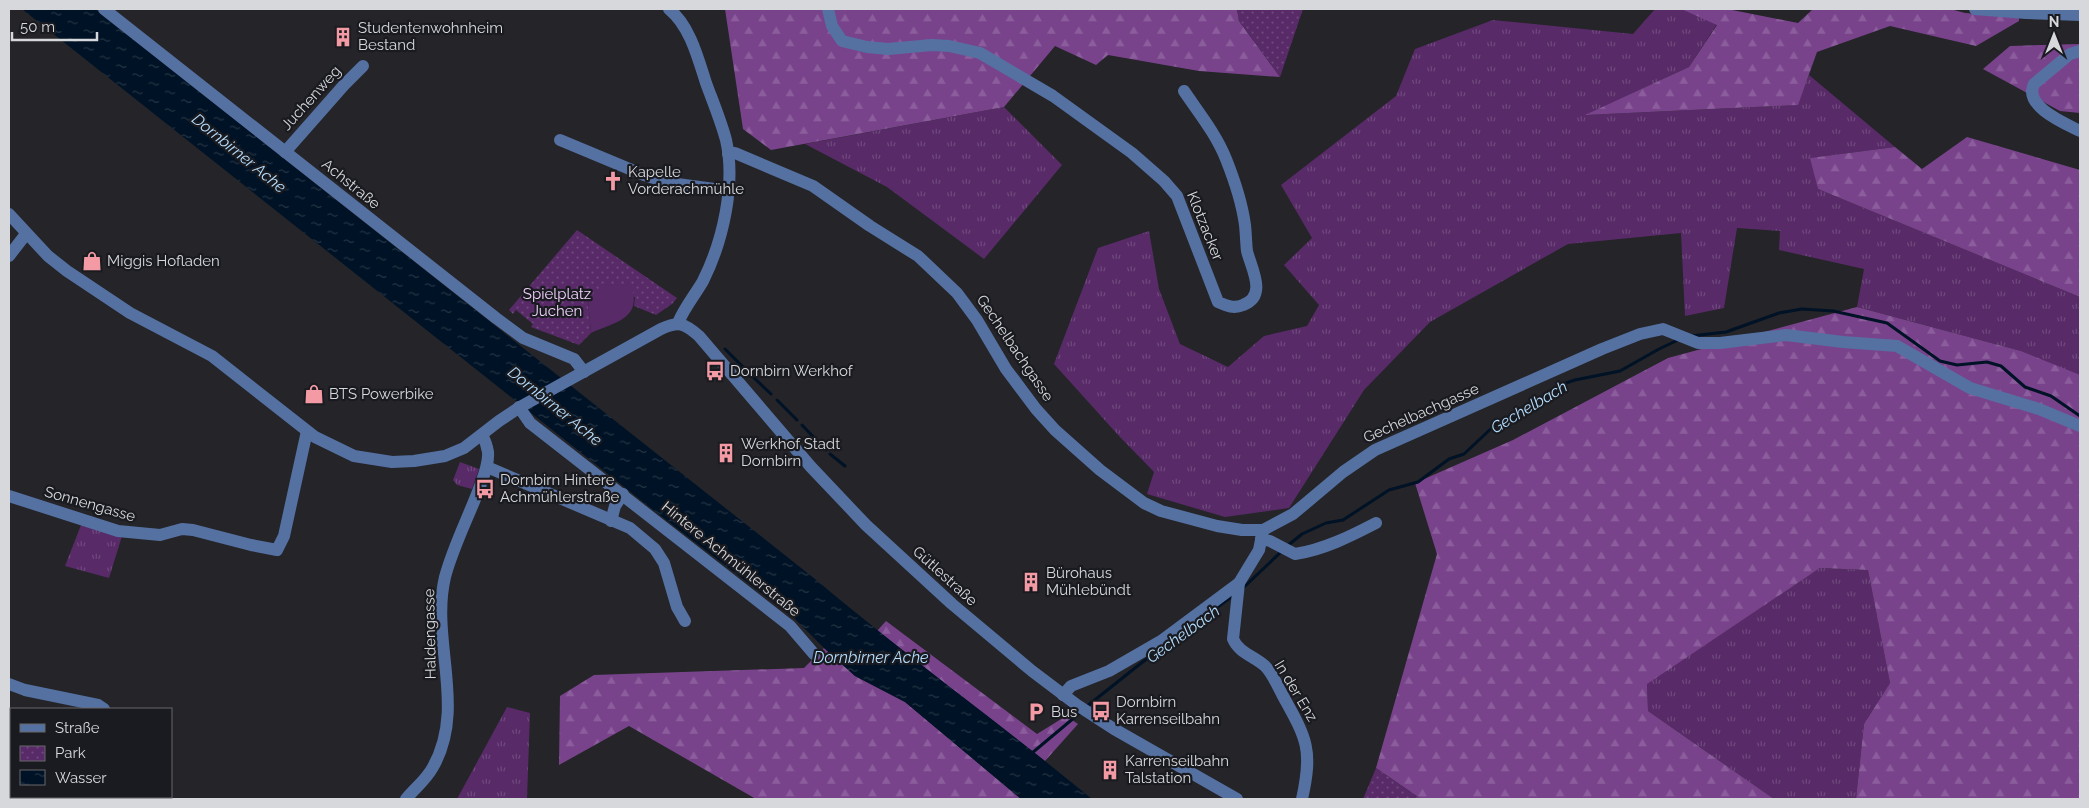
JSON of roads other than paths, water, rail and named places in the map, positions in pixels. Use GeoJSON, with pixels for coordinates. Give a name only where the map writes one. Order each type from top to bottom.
{"type":"FeatureCollection","features":[{"type":"Feature","properties":{"kind":"street","name":"Achstraße"},"geometry":{"type":"LineString","coordinates":[[104,9],[496,318],[523,338],[574,359],[584,372]]}},
{"type":"Feature","properties":{"kind":"street","name":"Klotzacker"},"geometry":{"type":"LineString","coordinates":[[828,9],[832,26],[842,41],[867,47],[888,49],[923,45],[949,46],[980,53],[1053,96],[1132,153],[1164,181],[1177,196],[1218,302],[1228,306],[1240,307],[1247,304],[1253,298],[1257,289],[1239,200],[1226,160],[1215,137],[1184,91]]}},
{"type":"Feature","properties":{"kind":"street"},"geometry":{"type":"LineString","coordinates":[[1975,9],[2080,15]]}},
{"type":"Feature","properties":{"kind":"street"},"geometry":{"type":"LineString","coordinates":[[9,214],[48,256],[130,313],[212,356],[325,443],[354,456],[392,462],[445,456],[464,448],[518,408],[661,329],[678,323],[704,280],[714,254],[729,191],[728,154],[726,139],[691,40],[675,10]]}},
{"type":"Feature","properties":{"kind":"street"},"geometry":{"type":"LineString","coordinates":[[2080,51],[2070,54],[2034,84],[2030,90],[2031,97],[2037,104],[2055,118],[2080,131]]}},
{"type":"Feature","properties":{"kind":"street","name":"Juchenweg"},"geometry":{"type":"LineString","coordinates":[[284,152],[363,66]]}},
{"type":"Feature","properties":{"kind":"street"},"geometry":{"type":"LineString","coordinates":[[560,140],[644,175],[670,183],[729,191]]}},
{"type":"Feature","properties":{"kind":"street","name":"Gechelbachgasse"},"geometry":{"type":"LineString","coordinates":[[728,154],[735,153],[813,186],[870,226],[918,256],[957,293],[977,320],[1006,369],[1036,409],[1055,430],[1100,470],[1144,504],[1161,511],[1217,526],[1262,534],[1293,514],[1343,472],[1380,447],[1634,336],[1664,329],[1698,343],[1720,343],[1786,335],[1897,346],[1970,388],[2039,409],[2080,426]]}},
{"type":"Feature","properties":{"kind":"street"},"geometry":{"type":"LineString","coordinates":[[9,256],[26,234]]}},
{"type":"Feature","properties":{"kind":"street","name":"Gütlestraße"},"geometry":{"type":"LineString","coordinates":[[678,323],[699,336],[811,468],[873,532],[963,614],[1032,671],[1090,714],[1237,799]]}},
{"type":"Feature","properties":{"kind":"street","name":"Hintere Achmühlerstraße"},"geometry":{"type":"LineString","coordinates":[[518,408],[530,423],[790,626],[814,654]]}},
{"type":"Feature","properties":{"kind":"street","name":"Sonnengasse"},"geometry":{"type":"LineString","coordinates":[[9,496],[118,531],[160,535],[182,530],[193,530],[277,550],[284,536],[307,431]]}},
{"type":"Feature","properties":{"kind":"street","name":"Haldengasse"},"geometry":{"type":"LineString","coordinates":[[406,799],[433,768],[439,756],[447,727],[448,688],[443,616],[444,586],[452,554],[487,466],[488,453],[482,435]]}},
{"type":"Feature","properties":{"kind":"street"},"geometry":{"type":"LineString","coordinates":[[487,466],[610,521],[630,528],[655,549],[664,563],[677,607],[685,621]]}},
{"type":"Feature","properties":{"kind":"street"},"geometry":{"type":"LineString","coordinates":[[610,521],[615,506],[623,494]]}},
{"type":"Feature","properties":{"kind":"street"},"geometry":{"type":"LineString","coordinates":[[1262,534],[1270,541],[1295,554],[1312,551],[1376,523]]}},
{"type":"Feature","properties":{"kind":"street","name":"In der Enz"},"geometry":{"type":"LineString","coordinates":[[1063,695],[1071,686],[1109,671],[1161,641],[1239,584],[1259,550],[1262,534]]}},
{"type":"Feature","properties":{"kind":"street","name":"In der Enz"},"geometry":{"type":"LineString","coordinates":[[1239,584],[1232,639],[1236,646],[1265,667],[1292,713],[1305,740],[1309,759],[1302,799]]}},
{"type":"Feature","properties":{"kind":"street"},"geometry":{"type":"LineString","coordinates":[[9,684],[25,690],[98,705],[102,708]]}},
{"type":"Feature","properties":{"kind":"water","name":"Dornbirner Ache"},"geometry":{"type":"Polygon","coordinates":[[[22,9],[95,9],[1092,799],[1021,799],[905,702],[855,676],[795,619],[657,513],[22,9]]]}},
{"type":"Feature","properties":{"kind":"waterway","name":"Gechelbach"},"geometry":{"type":"LineString","coordinates":[[1691,336],[1726,332],[1779,313],[1802,309],[1833,311],[1887,323],[1940,361],[1957,365],[1987,362],[2001,366],[2025,387],[2051,396],[2080,416]]}},
{"type":"Feature","properties":{"kind":"waterway","name":"Gechelbach"},"geometry":{"type":"LineString","coordinates":[[1286,547],[1302,534],[1326,523],[1343,520],[1389,490],[1418,482],[1449,459],[1464,454],[1496,424],[1519,417],[1532,410],[1563,384],[1620,371],[1678,340]]}},
{"type":"Feature","properties":{"kind":"waterway"},"geometry":{"type":"LineString","coordinates":[[725,349],[748,372]]}},
{"type":"Feature","properties":{"kind":"waterway"},"geometry":{"type":"LineString","coordinates":[[752,376],[771,394]]}},
{"type":"Feature","properties":{"kind":"waterway"},"geometry":{"type":"LineString","coordinates":[[777,400],[797,420]]}},
{"type":"Feature","properties":{"kind":"waterway"},"geometry":{"type":"LineString","coordinates":[[802,425],[826,450]]}},
{"type":"Feature","properties":{"kind":"waterway"},"geometry":{"type":"LineString","coordinates":[[830,454],[845,466]]}},
{"type":"Feature","properties":{"kind":"waterway","name":"Gechelbach"},"geometry":{"type":"LineString","coordinates":[[1243,588],[1282,551]]}},
{"type":"Feature","properties":{"kind":"waterway","name":"Gechelbach"},"geometry":{"type":"LineString","coordinates":[[1086,707],[1140,664],[1234,595]]}},
{"type":"Feature","properties":{"kind":"waterway","name":"Gechelbach"},"geometry":{"type":"LineString","coordinates":[[1032,753],[1081,712]]}},
{"type":"Feature","properties":{"kind":"place","name":"Studentenwohnheim Bestand"},"geometry":{"type":"Point","coordinates":[343,37]}},
{"type":"Feature","properties":{"kind":"place","name":"Kapelle Vorderachmühle"},"geometry":{"type":"Point","coordinates":[613,181]}},
{"type":"Feature","properties":{"kind":"place","name":"Miggis Hofladen"},"geometry":{"type":"Point","coordinates":[92,261]}},
{"type":"Feature","properties":{"kind":"place","name":"Dornbirn Werkhof"},"geometry":{"type":"Point","coordinates":[715,371]}},
{"type":"Feature","properties":{"kind":"place","name":"BTS Powerbike"},"geometry":{"type":"Point","coordinates":[314,394]}},
{"type":"Feature","properties":{"kind":"place","name":"Werkhof Stadt Dornbirn"},"geometry":{"type":"Point","coordinates":[726,453]}},
{"type":"Feature","properties":{"kind":"place","name":"Dornbirn Hintere Achmühlerstraße"},"geometry":{"type":"Point","coordinates":[485,489]}},
{"type":"Feature","properties":{"kind":"place","name":"Bürohaus Mühlebündt"},"geometry":{"type":"Point","coordinates":[1031,582]}},
{"type":"Feature","properties":{"kind":"place","name":"Dornbirn Karrenseilbahn"},"geometry":{"type":"Point","coordinates":[1101,711]}},
{"type":"Feature","properties":{"kind":"place","name":"Bus"},"geometry":{"type":"Point","coordinates":[1036,712]}},
{"type":"Feature","properties":{"kind":"place","name":"Karrenseilbahn Talstation"},"geometry":{"type":"Point","coordinates":[1110,770]}},
{"type":"Feature","properties":{"kind":"park label","name":"Spielplatz Juchen"},"geometry":{"type":"Point","coordinates":[557,302]}}]}
